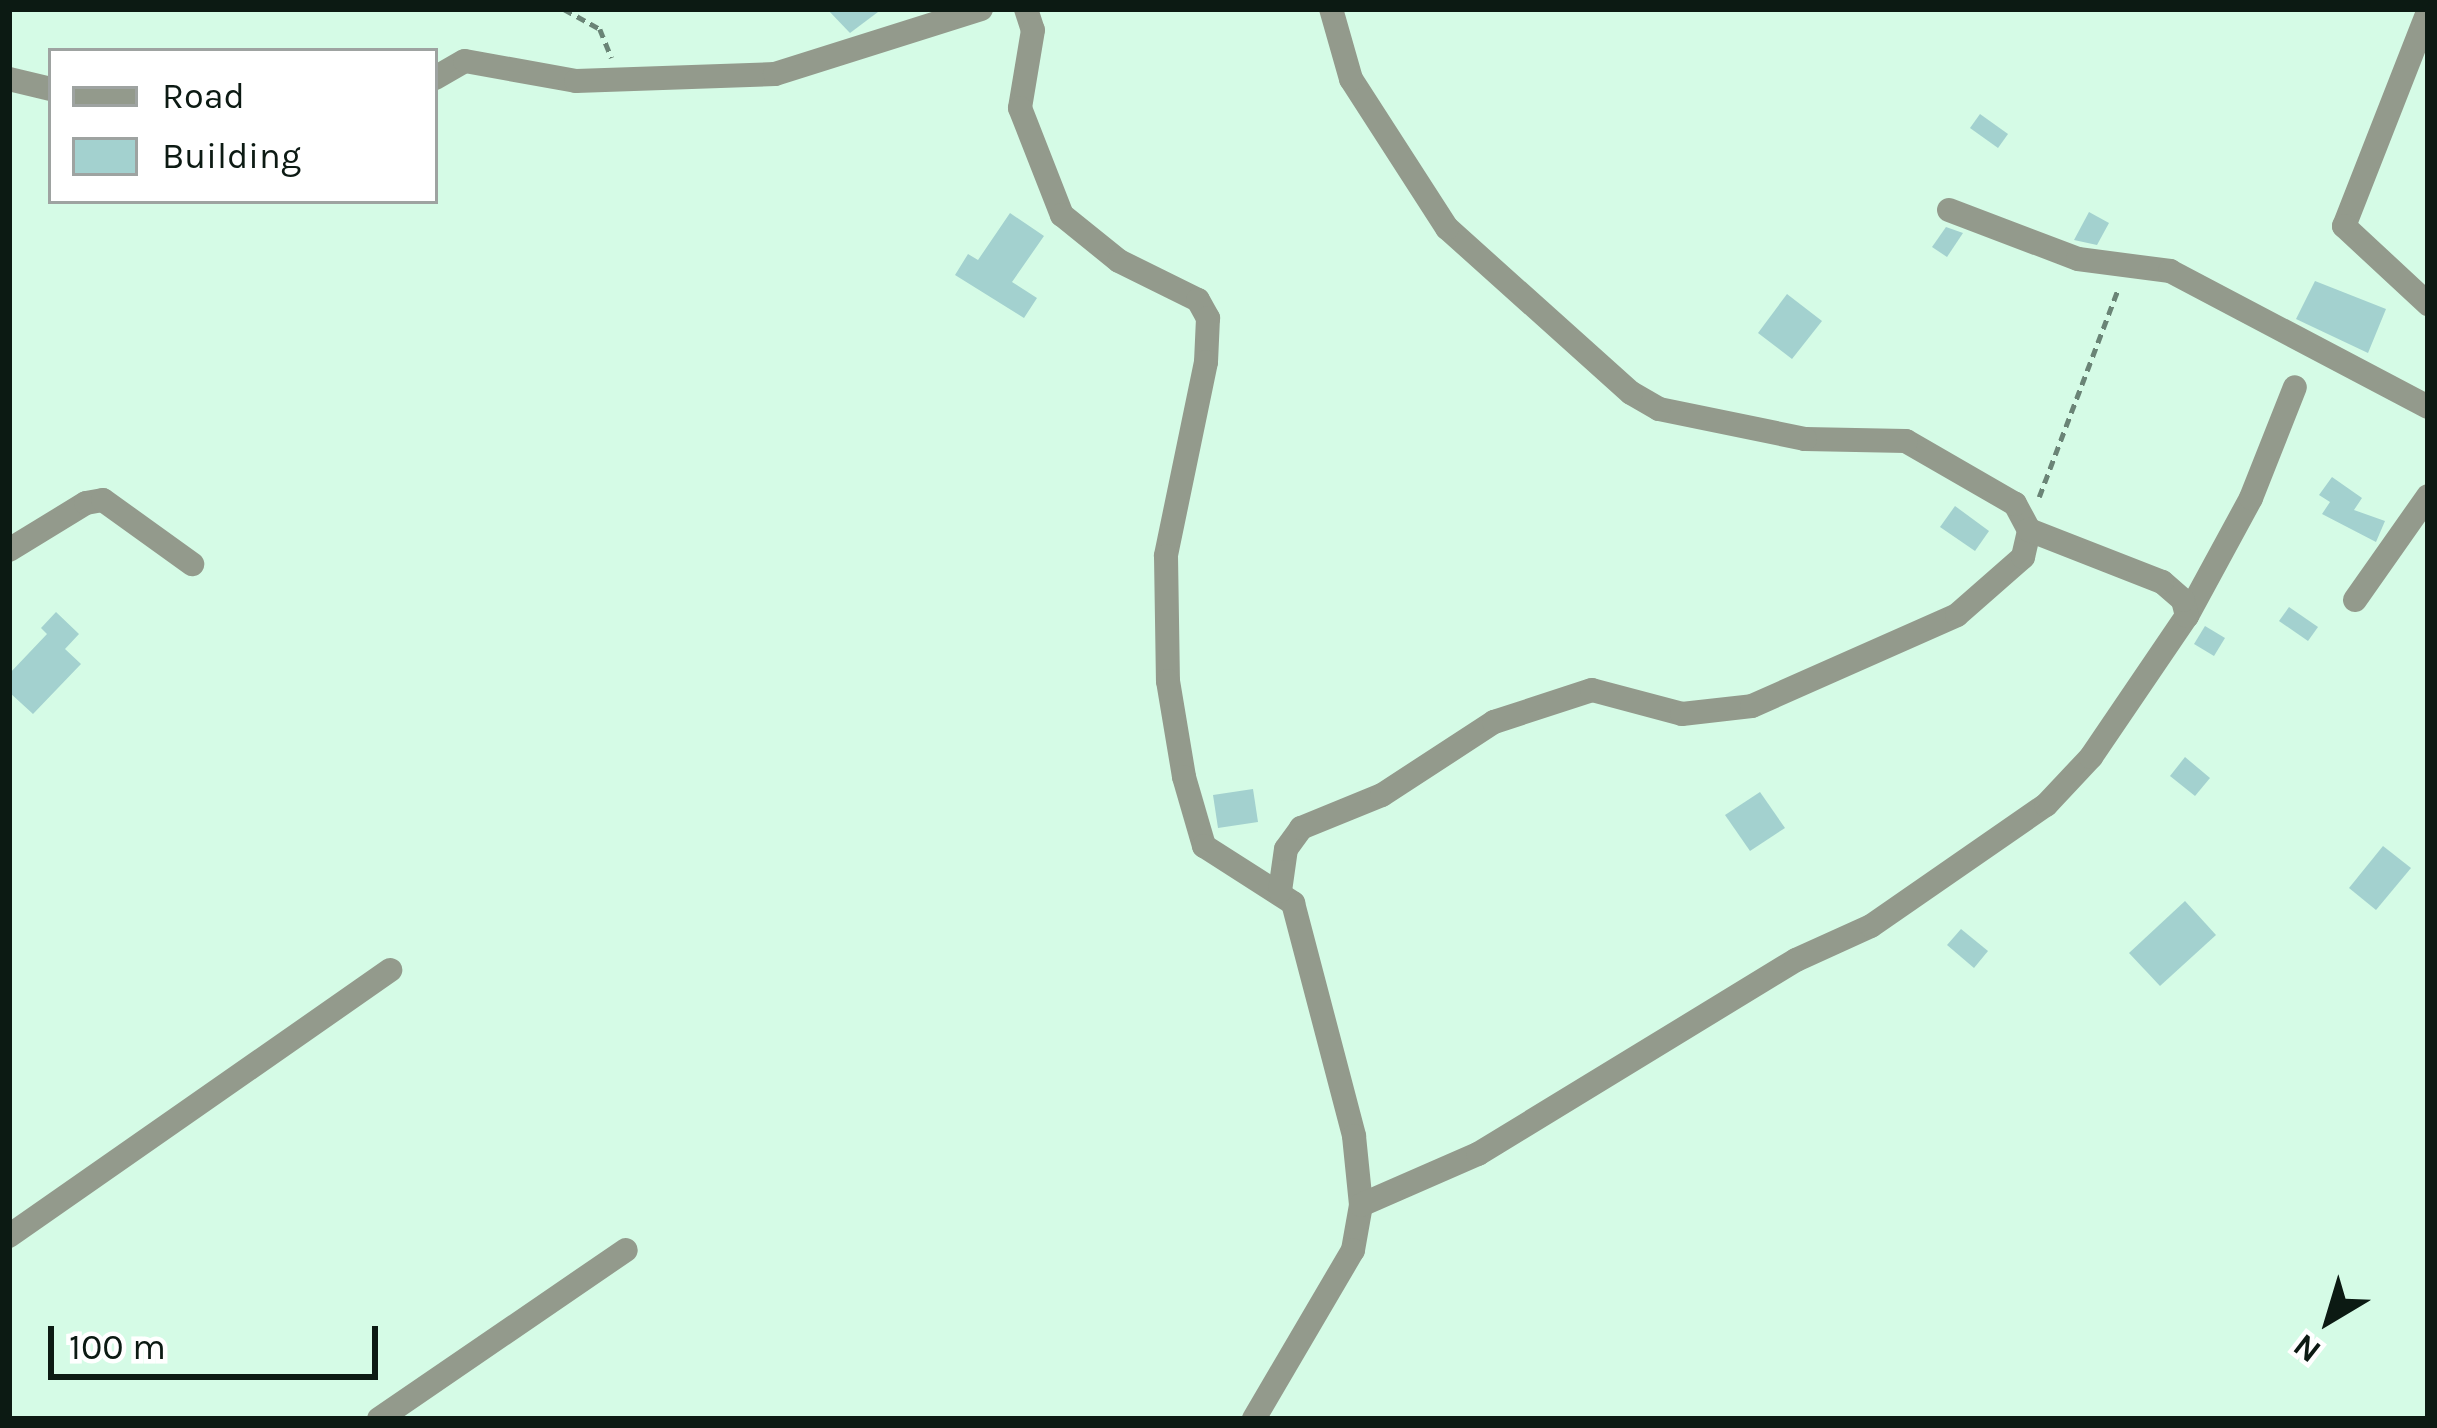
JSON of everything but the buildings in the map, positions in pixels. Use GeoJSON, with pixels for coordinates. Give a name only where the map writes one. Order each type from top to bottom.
{"type":"FeatureCollection","features":[{"type":"Feature","properties":{"kind":"street"},"geometry":{"type":"LineString","coordinates":[[438,76],[465,61],[563,80],[775,74],[981,9]]}},
{"type":"Feature","properties":{"kind":"street"},"geometry":{"type":"LineString","coordinates":[[1026,9],[1033,30],[1020,108],[1062,215],[1119,261],[1198,300],[1208,318],[1206,362],[1168,515],[1168,681],[1191,815],[1204,846],[1229,867],[1280,891],[1293,903],[1317,1014],[1343,1083],[1361,1205],[1353,1250],[1254,1419]]}},
{"type":"Feature","properties":{"kind":"street"},"geometry":{"type":"LineString","coordinates":[[1331,9],[1351,79],[1447,228],[1631,393],[1659,409],[1805,439],[1906,440],[2015,504],[2030,530],[2162,582],[2183,600],[2187,616]]}},
{"type":"Feature","properties":{"kind":"street"},"geometry":{"type":"LineString","coordinates":[[2428,12],[2344,226],[2428,304]]}},
{"type":"Feature","properties":{"kind":"street"},"geometry":{"type":"LineString","coordinates":[[9,79],[48,88]]}},
{"type":"Feature","properties":{"kind":"street"},"geometry":{"type":"LineString","coordinates":[[1949,210],[2078,259],[2170,271],[2428,407]]}},
{"type":"Feature","properties":{"kind":"street"},"geometry":{"type":"LineString","coordinates":[[1361,1205],[1548,1115],[1996,846],[2091,758],[2187,616],[2251,498],[2295,386]]}},
{"type":"Feature","properties":{"kind":"street"},"geometry":{"type":"LineString","coordinates":[[2355,600],[2428,496]]}},
{"type":"Feature","properties":{"kind":"street"},"geometry":{"type":"LineString","coordinates":[[9,550],[86,502],[104,500],[192,564]]}},
{"type":"Feature","properties":{"kind":"street"},"geometry":{"type":"LineString","coordinates":[[1280,891],[1286,849],[1301,828],[1382,795],[1494,722],[1592,690],[1682,714],[1752,706],[1957,615],[2023,557],[2030,530]]}},
{"type":"Feature","properties":{"kind":"street"},"geometry":{"type":"LineString","coordinates":[[9,1237],[391,970]]}},
{"type":"Feature","properties":{"kind":"street"},"geometry":{"type":"LineString","coordinates":[[380,1419],[626,1250]]}},
{"type":"Feature","properties":{"kind":"path"},"geometry":{"type":"LineString","coordinates":[[564,9],[600,29],[616,75]]}},
{"type":"Feature","properties":{"kind":"path"},"geometry":{"type":"LineString","coordinates":[[2030,530],[2093,345],[2134,264]]}}]}
